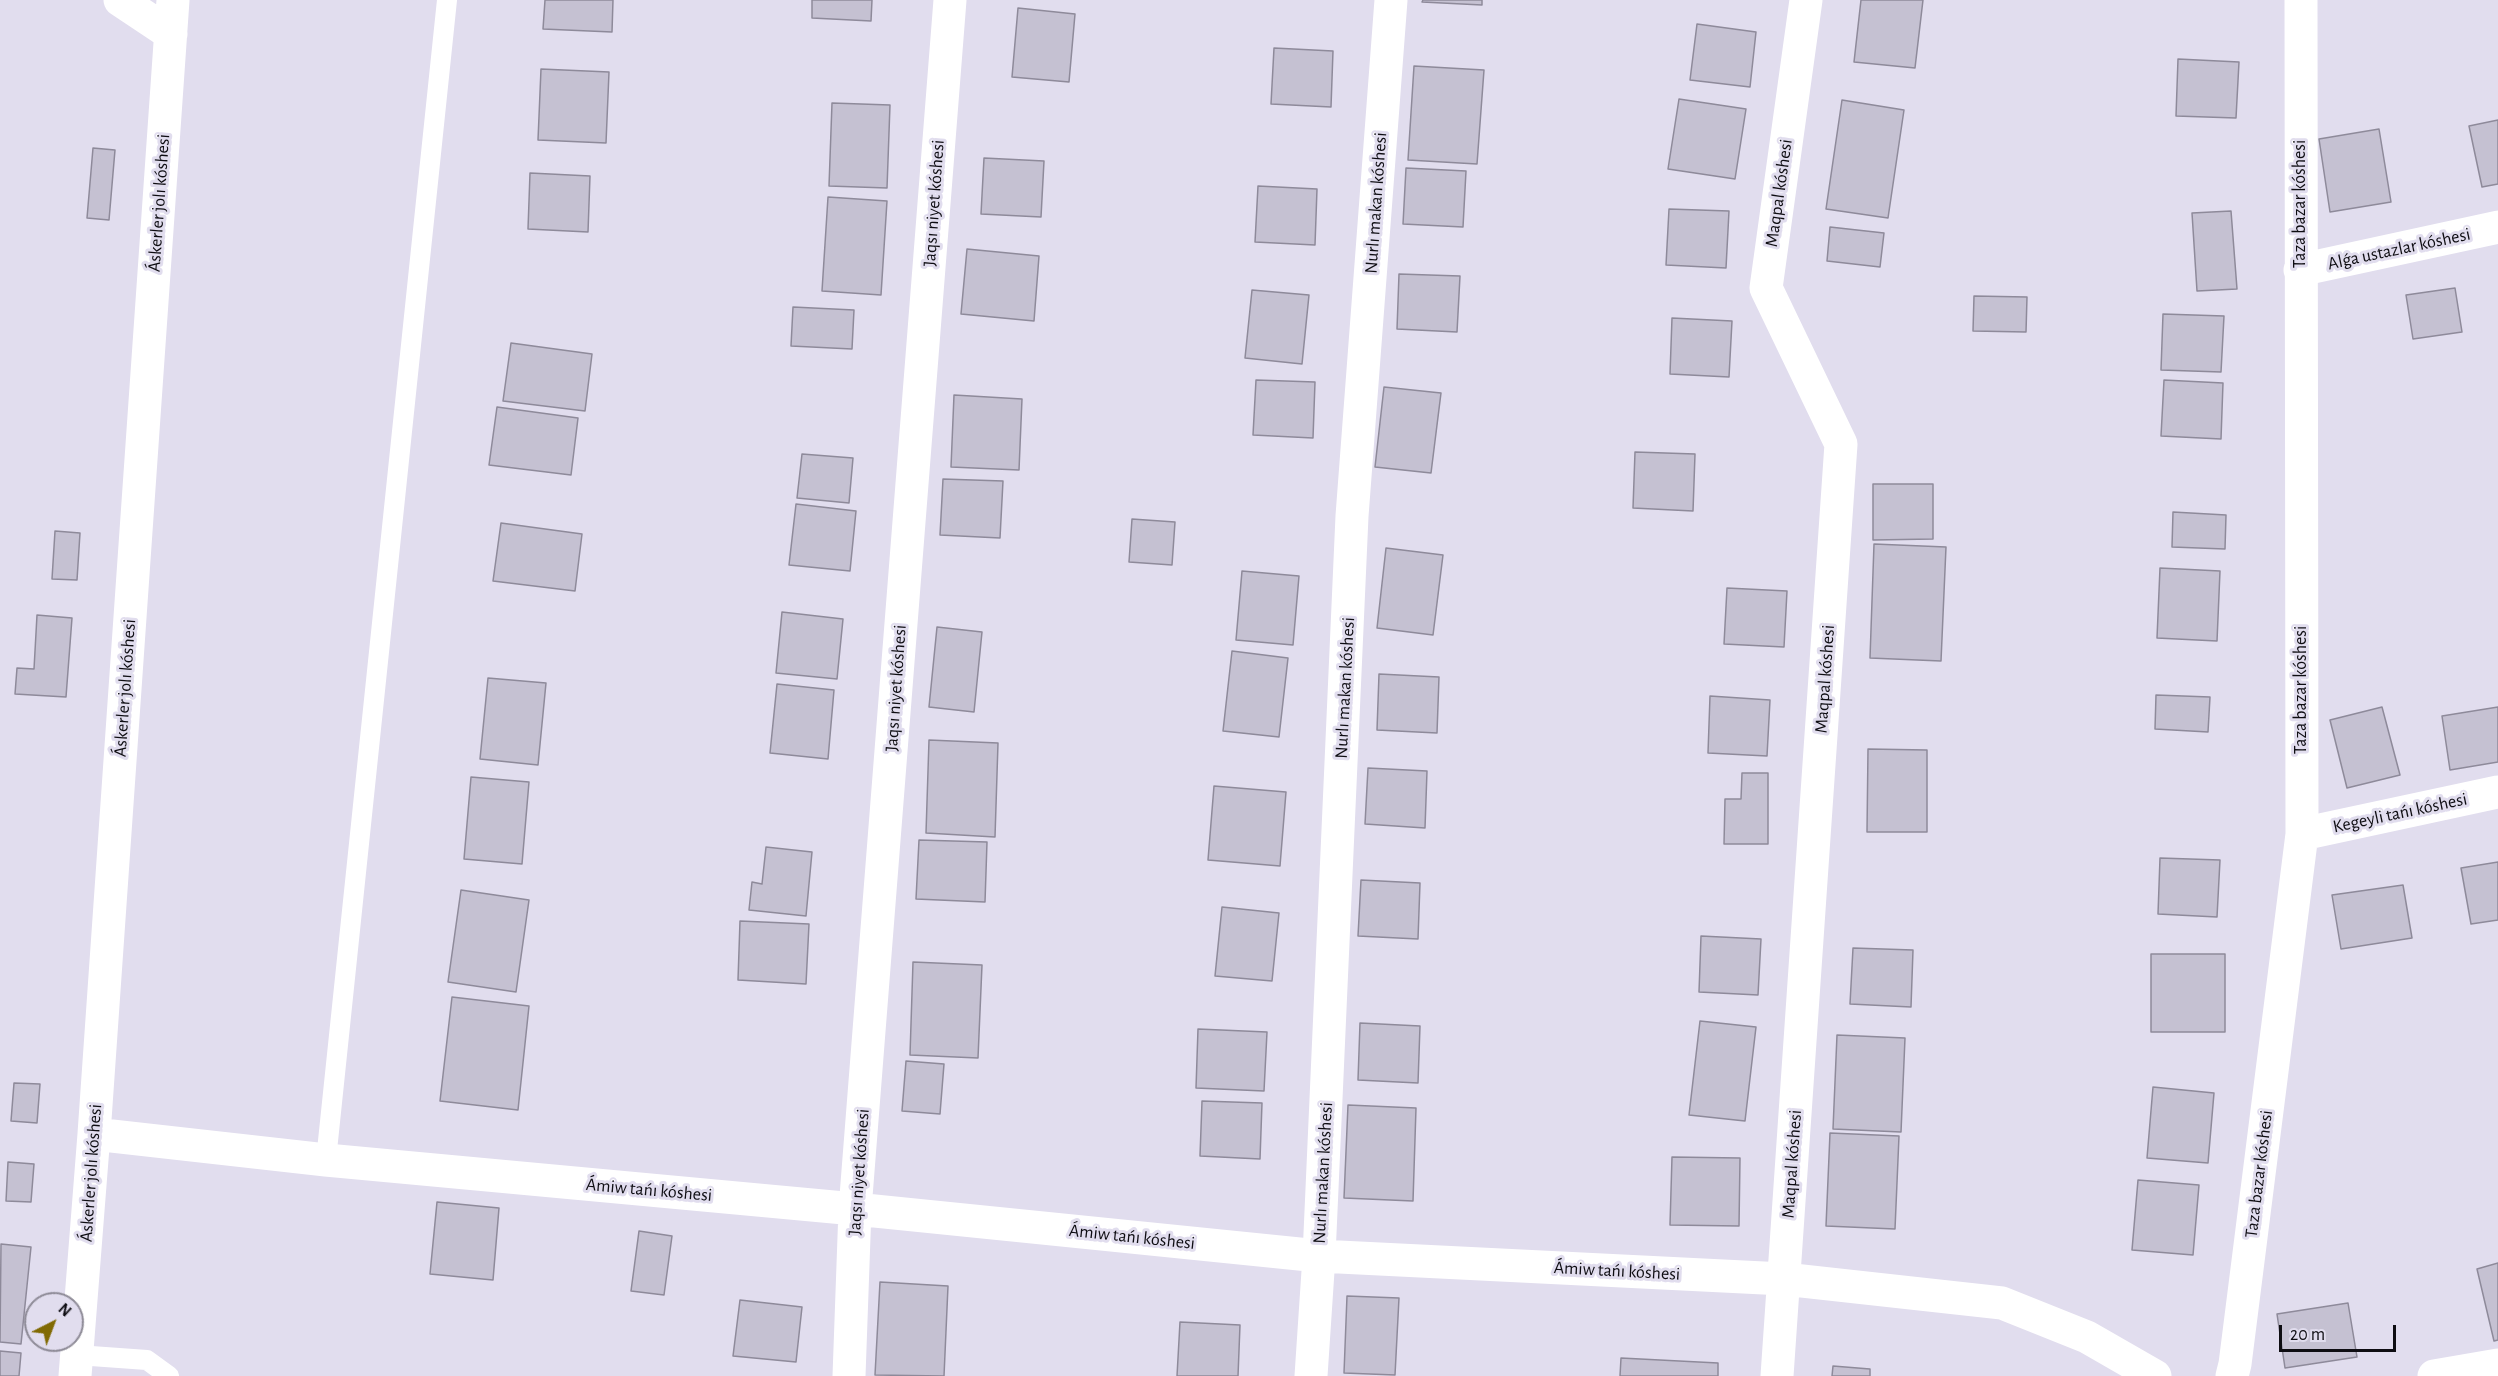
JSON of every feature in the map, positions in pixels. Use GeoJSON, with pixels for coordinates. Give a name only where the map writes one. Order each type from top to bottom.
{"type":"FeatureCollection","features":[{"type":"Feature","properties":{"kind":"street"},"geometry":{"type":"LineString","coordinates":[[120,0],[171,34]]}},
{"type":"Feature","properties":{"kind":"street","name":"Áskerler jolı kóshesi"},"geometry":{"type":"LineString","coordinates":[[76,1365],[173,0]]}},
{"type":"Feature","properties":{"kind":"street","name":"Jaqsı niyet kóshesi"},"geometry":{"type":"LineString","coordinates":[[849,1376],[855,1209],[950,0]]}},
{"type":"Feature","properties":{"kind":"street","name":"Nurlı makan kóshesi"},"geometry":{"type":"LineString","coordinates":[[1311,1376],[1319,1256],[1352,516],[1391,0]]}},
{"type":"Feature","properties":{"kind":"street","name":"Maqpal kóshesi"},"geometry":{"type":"LineString","coordinates":[[1777,1376],[1841,444],[1766,288],[1806,0]]}},
{"type":"Feature","properties":{"kind":"street","name":"Taza bazar kóshesi"},"geometry":{"type":"LineString","coordinates":[[2232,1376],[2302,834],[2301,0]]}},
{"type":"Feature","properties":{"kind":"street","name":"Alǵa ustazlar kóshesi"},"geometry":{"type":"LineString","coordinates":[[2300,270],[2498,227]]}},
{"type":"Feature","properties":{"kind":"street","name":"Kegeyli tańı kóshesi"},"geometry":{"type":"LineString","coordinates":[[2302,834],[2498,792]]}},
{"type":"Feature","properties":{"kind":"street","name":"Ámiw tańı kóshesi"},"geometry":{"type":"LineString","coordinates":[[94,1134],[326,1160],[855,1209],[1319,1256],[1784,1279],[2002,1303],[2087,1337],[2155,1376]]}},
{"type":"Feature","properties":{"kind":"street"},"geometry":{"type":"LineString","coordinates":[[2434,1376],[2498,1365]]}},
{"type":"Feature","properties":{"kind":"lane"},"geometry":{"type":"LineString","coordinates":[[326,1160],[447,0]]}},
{"type":"Feature","properties":{"kind":"lane"},"geometry":{"type":"LineString","coordinates":[[76,1365],[147,1360],[169,1376]]}},
{"type":"Feature","properties":{"kind":"building"},"geometry":{"type":"Polygon","coordinates":[[[545,0],[613,0],[612,32],[543,29],[545,0]]]}},
{"type":"Feature","properties":{"kind":"building"},"geometry":{"type":"Polygon","coordinates":[[[812,0],[872,0],[871,21],[812,18],[812,0]]]}},
{"type":"Feature","properties":{"kind":"building"},"geometry":{"type":"Polygon","coordinates":[[[1423,0],[1482,0],[1482,5],[1422,2],[1423,0]]]}},
{"type":"Feature","properties":{"kind":"building"},"geometry":{"type":"Polygon","coordinates":[[[1861,0],[1923,0],[1915,68],[1854,62],[1861,0]]]}},
{"type":"Feature","properties":{"kind":"building"},"geometry":{"type":"Polygon","coordinates":[[[1018,8],[1075,14],[1069,82],[1012,77],[1018,8]]]}},
{"type":"Feature","properties":{"kind":"building"},"geometry":{"type":"Polygon","coordinates":[[[1697,24],[1756,32],[1750,87],[1690,80],[1697,24]]]}},
{"type":"Feature","properties":{"kind":"building"},"geometry":{"type":"Polygon","coordinates":[[[1274,48],[1333,51],[1331,107],[1271,104],[1274,48]]]}},
{"type":"Feature","properties":{"kind":"building"},"geometry":{"type":"Polygon","coordinates":[[[2178,59],[2239,62],[2236,118],[2176,116],[2178,59]]]}},
{"type":"Feature","properties":{"kind":"building"},"geometry":{"type":"Polygon","coordinates":[[[1414,66],[1484,70],[1477,164],[1408,160],[1414,66]]]}},
{"type":"Feature","properties":{"kind":"building"},"geometry":{"type":"Polygon","coordinates":[[[541,69],[609,72],[606,143],[538,140],[541,69]]]}},
{"type":"Feature","properties":{"kind":"building"},"geometry":{"type":"Polygon","coordinates":[[[1679,99],[1746,109],[1735,179],[1668,169],[1679,99]]]}},
{"type":"Feature","properties":{"kind":"building"},"geometry":{"type":"Polygon","coordinates":[[[1842,100],[1904,110],[1888,218],[1826,209],[1842,100]]]}},
{"type":"Feature","properties":{"kind":"building"},"geometry":{"type":"Polygon","coordinates":[[[832,103],[890,105],[887,188],[829,186],[832,103]]]}},
{"type":"Feature","properties":{"kind":"building"},"geometry":{"type":"Polygon","coordinates":[[[2498,120],[2498,184],[2482,187],[2469,126],[2498,120]]]}},
{"type":"Feature","properties":{"kind":"building"},"geometry":{"type":"Polygon","coordinates":[[[2379,129],[2391,202],[2330,212],[2319,139],[2379,129]]]}},
{"type":"Feature","properties":{"kind":"building"},"geometry":{"type":"Polygon","coordinates":[[[93,148],[115,150],[109,220],[87,218],[93,148]]]}},
{"type":"Feature","properties":{"kind":"building"},"geometry":{"type":"Polygon","coordinates":[[[984,158],[1044,161],[1041,217],[981,214],[984,158]]]}},
{"type":"Feature","properties":{"kind":"building"},"geometry":{"type":"Polygon","coordinates":[[[1406,168],[1466,171],[1463,227],[1403,224],[1406,168]]]}},
{"type":"Feature","properties":{"kind":"building"},"geometry":{"type":"Polygon","coordinates":[[[530,173],[590,176],[588,232],[528,229],[530,173]]]}},
{"type":"Feature","properties":{"kind":"building"},"geometry":{"type":"Polygon","coordinates":[[[1258,186],[1317,189],[1315,245],[1255,242],[1258,186]]]}},
{"type":"Feature","properties":{"kind":"building"},"geometry":{"type":"Polygon","coordinates":[[[828,197],[887,201],[881,295],[822,291],[828,197]]]}},
{"type":"Feature","properties":{"kind":"building"},"geometry":{"type":"Polygon","coordinates":[[[1669,209],[1729,211],[1726,268],[1666,265],[1669,209]]]}},
{"type":"Feature","properties":{"kind":"building"},"geometry":{"type":"Polygon","coordinates":[[[2231,211],[2237,289],[2197,291],[2192,213],[2231,211]]]}},
{"type":"Feature","properties":{"kind":"building"},"geometry":{"type":"Polygon","coordinates":[[[1830,227],[1884,233],[1880,267],[1827,261],[1830,227]]]}},
{"type":"Feature","properties":{"kind":"building"},"geometry":{"type":"Polygon","coordinates":[[[967,249],[1039,256],[1034,321],[961,314],[967,249]]]}},
{"type":"Feature","properties":{"kind":"building"},"geometry":{"type":"Polygon","coordinates":[[[1399,274],[1460,276],[1457,332],[1397,329],[1399,274]]]}},
{"type":"Feature","properties":{"kind":"building"},"geometry":{"type":"Polygon","coordinates":[[[2455,288],[2462,332],[2413,339],[2406,295],[2455,288]]]}},
{"type":"Feature","properties":{"kind":"building"},"geometry":{"type":"Polygon","coordinates":[[[1252,290],[1309,295],[1302,364],[1245,358],[1252,290]]]}},
{"type":"Feature","properties":{"kind":"building"},"geometry":{"type":"Polygon","coordinates":[[[1974,296],[2027,297],[2026,332],[1973,331],[1974,296]]]}},
{"type":"Feature","properties":{"kind":"building"},"geometry":{"type":"Polygon","coordinates":[[[793,307],[854,310],[852,349],[791,346],[793,307]]]}},
{"type":"Feature","properties":{"kind":"building"},"geometry":{"type":"Polygon","coordinates":[[[2163,314],[2224,316],[2221,372],[2161,370],[2163,314]]]}},
{"type":"Feature","properties":{"kind":"building"},"geometry":{"type":"Polygon","coordinates":[[[1672,318],[1732,321],[1729,377],[1670,374],[1672,318]]]}},
{"type":"Feature","properties":{"kind":"building"},"geometry":{"type":"Polygon","coordinates":[[[511,343],[592,354],[585,411],[503,401],[511,343]]]}},
{"type":"Feature","properties":{"kind":"building"},"geometry":{"type":"Polygon","coordinates":[[[1256,380],[1315,382],[1313,438],[1253,435],[1256,380]]]}},
{"type":"Feature","properties":{"kind":"building"},"geometry":{"type":"Polygon","coordinates":[[[2164,380],[2223,383],[2221,439],[2161,436],[2164,380]]]}},
{"type":"Feature","properties":{"kind":"building"},"geometry":{"type":"Polygon","coordinates":[[[1384,387],[1441,393],[1431,473],[1375,467],[1384,387]]]}},
{"type":"Feature","properties":{"kind":"building"},"geometry":{"type":"Polygon","coordinates":[[[954,395],[1022,399],[1019,470],[951,467],[954,395]]]}},
{"type":"Feature","properties":{"kind":"building"},"geometry":{"type":"Polygon","coordinates":[[[497,407],[578,418],[571,475],[489,465],[497,407]]]}},
{"type":"Feature","properties":{"kind":"building"},"geometry":{"type":"Polygon","coordinates":[[[1635,452],[1695,454],[1693,511],[1633,508],[1635,452]]]}},
{"type":"Feature","properties":{"kind":"building"},"geometry":{"type":"Polygon","coordinates":[[[802,454],[853,458],[849,503],[797,498],[802,454]]]}},
{"type":"Feature","properties":{"kind":"building"},"geometry":{"type":"Polygon","coordinates":[[[943,479],[1003,481],[1000,538],[940,535],[943,479]]]}},
{"type":"Feature","properties":{"kind":"building"},"geometry":{"type":"Polygon","coordinates":[[[1873,484],[1933,484],[1933,539],[1873,540],[1873,484]]]}},
{"type":"Feature","properties":{"kind":"building"},"geometry":{"type":"Polygon","coordinates":[[[796,504],[856,511],[850,571],[789,565],[796,504]]]}},
{"type":"Feature","properties":{"kind":"building"},"geometry":{"type":"Polygon","coordinates":[[[2173,512],[2226,515],[2225,549],[2172,547],[2173,512]]]}},
{"type":"Feature","properties":{"kind":"building"},"geometry":{"type":"Polygon","coordinates":[[[1132,519],[1175,522],[1172,565],[1129,562],[1132,519]]]}},
{"type":"Feature","properties":{"kind":"building"},"geometry":{"type":"Polygon","coordinates":[[[501,523],[582,534],[575,591],[493,581],[501,523]]]}},
{"type":"Feature","properties":{"kind":"building"},"geometry":{"type":"Polygon","coordinates":[[[55,531],[80,533],[77,580],[52,579],[55,531]]]}},
{"type":"Feature","properties":{"kind":"building"},"geometry":{"type":"Polygon","coordinates":[[[1874,544],[1946,547],[1941,661],[1870,658],[1874,544]]]}},
{"type":"Feature","properties":{"kind":"building"},"geometry":{"type":"Polygon","coordinates":[[[1386,548],[1443,555],[1433,635],[1377,628],[1386,548]]]}},
{"type":"Feature","properties":{"kind":"building"},"geometry":{"type":"Polygon","coordinates":[[[2160,568],[2220,571],[2217,641],[2157,638],[2160,568]]]}},
{"type":"Feature","properties":{"kind":"building"},"geometry":{"type":"Polygon","coordinates":[[[1242,571],[1299,576],[1293,645],[1236,640],[1242,571]]]}},
{"type":"Feature","properties":{"kind":"building"},"geometry":{"type":"Polygon","coordinates":[[[1727,588],[1787,591],[1784,647],[1724,644],[1727,588]]]}},
{"type":"Feature","properties":{"kind":"building"},"geometry":{"type":"Polygon","coordinates":[[[782,612],[843,619],[837,679],[776,673],[782,612]]]}},
{"type":"Feature","properties":{"kind":"building"},"geometry":{"type":"Polygon","coordinates":[[[37,615],[72,618],[66,697],[15,694],[17,668],[34,669],[37,615]]]}},
{"type":"Feature","properties":{"kind":"building"},"geometry":{"type":"Polygon","coordinates":[[[937,627],[982,632],[974,712],[929,707],[937,627]]]}},
{"type":"Feature","properties":{"kind":"building"},"geometry":{"type":"Polygon","coordinates":[[[1232,651],[1288,658],[1279,737],[1223,731],[1232,651]]]}},
{"type":"Feature","properties":{"kind":"building"},"geometry":{"type":"Polygon","coordinates":[[[1379,674],[1439,677],[1437,733],[1377,730],[1379,674]]]}},
{"type":"Feature","properties":{"kind":"building"},"geometry":{"type":"Polygon","coordinates":[[[488,678],[546,683],[538,765],[480,759],[488,678]]]}},
{"type":"Feature","properties":{"kind":"building"},"geometry":{"type":"Polygon","coordinates":[[[777,684],[834,690],[828,759],[770,753],[777,684]]]}},
{"type":"Feature","properties":{"kind":"building"},"geometry":{"type":"Polygon","coordinates":[[[2156,695],[2210,697],[2208,732],[2155,729],[2156,695]]]}},
{"type":"Feature","properties":{"kind":"building"},"geometry":{"type":"Polygon","coordinates":[[[1710,696],[1770,700],[1767,756],[1708,753],[1710,696]]]}},
{"type":"Feature","properties":{"kind":"building"},"geometry":{"type":"Polygon","coordinates":[[[2382,707],[2400,775],[2347,788],[2330,720],[2382,707]]]}},
{"type":"Feature","properties":{"kind":"building"},"geometry":{"type":"Polygon","coordinates":[[[2498,707],[2498,762],[2450,770],[2442,716],[2498,707]]]}},
{"type":"Feature","properties":{"kind":"building"},"geometry":{"type":"Polygon","coordinates":[[[929,740],[998,743],[995,837],[926,833],[929,740]]]}},
{"type":"Feature","properties":{"kind":"building"},"geometry":{"type":"Polygon","coordinates":[[[1868,749],[1927,750],[1927,832],[1867,832],[1868,749]]]}},
{"type":"Feature","properties":{"kind":"building"},"geometry":{"type":"Polygon","coordinates":[[[1368,768],[1427,771],[1425,828],[1365,824],[1368,768]]]}},
{"type":"Feature","properties":{"kind":"building"},"geometry":{"type":"Polygon","coordinates":[[[1742,773],[1768,773],[1768,844],[1724,844],[1725,799],[1741,799],[1742,773]]]}},
{"type":"Feature","properties":{"kind":"building"},"geometry":{"type":"Polygon","coordinates":[[[471,777],[529,782],[522,864],[464,859],[471,777]]]}},
{"type":"Feature","properties":{"kind":"building"},"geometry":{"type":"Polygon","coordinates":[[[1214,786],[1286,792],[1280,866],[1208,860],[1214,786]]]}},
{"type":"Feature","properties":{"kind":"building"},"geometry":{"type":"Polygon","coordinates":[[[919,840],[987,842],[985,902],[916,899],[919,840]]]}},
{"type":"Feature","properties":{"kind":"building"},"geometry":{"type":"Polygon","coordinates":[[[766,847],[812,852],[806,916],[749,910],[752,882],[762,884],[766,847]]]}},
{"type":"Feature","properties":{"kind":"building"},"geometry":{"type":"Polygon","coordinates":[[[2160,858],[2220,860],[2217,917],[2158,914],[2160,858]]]}},
{"type":"Feature","properties":{"kind":"building"},"geometry":{"type":"Polygon","coordinates":[[[2498,862],[2498,920],[2471,924],[2461,868],[2498,862]]]}},
{"type":"Feature","properties":{"kind":"building"},"geometry":{"type":"Polygon","coordinates":[[[1361,880],[1420,883],[1418,939],[1358,936],[1361,880]]]}},
{"type":"Feature","properties":{"kind":"building"},"geometry":{"type":"Polygon","coordinates":[[[2403,885],[2412,938],[2341,949],[2332,895],[2403,885]]]}},
{"type":"Feature","properties":{"kind":"building"},"geometry":{"type":"Polygon","coordinates":[[[461,890],[529,900],[516,992],[448,982],[461,890]]]}},
{"type":"Feature","properties":{"kind":"building"},"geometry":{"type":"Polygon","coordinates":[[[1222,907],[1279,913],[1272,981],[1215,976],[1222,907]]]}},
{"type":"Feature","properties":{"kind":"building"},"geometry":{"type":"Polygon","coordinates":[[[740,921],[809,924],[806,984],[738,980],[740,921]]]}},
{"type":"Feature","properties":{"kind":"building"},"geometry":{"type":"Polygon","coordinates":[[[1701,936],[1761,939],[1758,995],[1699,992],[1701,936]]]}},
{"type":"Feature","properties":{"kind":"building"},"geometry":{"type":"Polygon","coordinates":[[[1853,948],[1913,950],[1911,1007],[1850,1004],[1853,948]]]}},
{"type":"Feature","properties":{"kind":"building"},"geometry":{"type":"Polygon","coordinates":[[[2151,954],[2225,954],[2225,1032],[2151,1032],[2151,954]]]}},
{"type":"Feature","properties":{"kind":"building"},"geometry":{"type":"Polygon","coordinates":[[[913,962],[982,965],[978,1058],[910,1055],[913,962]]]}},
{"type":"Feature","properties":{"kind":"building"},"geometry":{"type":"Polygon","coordinates":[[[452,997],[529,1006],[518,1110],[440,1101],[452,997]]]}},
{"type":"Feature","properties":{"kind":"building"},"geometry":{"type":"Polygon","coordinates":[[[1700,1021],[1756,1027],[1745,1121],[1689,1115],[1700,1021]]]}},
{"type":"Feature","properties":{"kind":"building"},"geometry":{"type":"Polygon","coordinates":[[[1360,1023],[1420,1026],[1418,1083],[1358,1080],[1360,1023]]]}},
{"type":"Feature","properties":{"kind":"building"},"geometry":{"type":"Polygon","coordinates":[[[1198,1029],[1267,1032],[1264,1091],[1196,1088],[1198,1029]]]}},
{"type":"Feature","properties":{"kind":"building"},"geometry":{"type":"Polygon","coordinates":[[[1837,1035],[1905,1038],[1901,1132],[1833,1129],[1837,1035]]]}},
{"type":"Feature","properties":{"kind":"building"},"geometry":{"type":"Polygon","coordinates":[[[906,1061],[944,1064],[940,1114],[902,1111],[906,1061]]]}},
{"type":"Feature","properties":{"kind":"building"},"geometry":{"type":"Polygon","coordinates":[[[14,1083],[40,1084],[37,1123],[11,1121],[14,1083]]]}},
{"type":"Feature","properties":{"kind":"building"},"geometry":{"type":"Polygon","coordinates":[[[2153,1087],[2214,1093],[2208,1163],[2147,1158],[2153,1087]]]}},
{"type":"Feature","properties":{"kind":"building"},"geometry":{"type":"Polygon","coordinates":[[[1202,1101],[1262,1103],[1260,1159],[1200,1156],[1202,1101]]]}},
{"type":"Feature","properties":{"kind":"building"},"geometry":{"type":"Polygon","coordinates":[[[1348,1105],[1416,1108],[1413,1201],[1344,1198],[1348,1105]]]}},
{"type":"Feature","properties":{"kind":"building"},"geometry":{"type":"Polygon","coordinates":[[[1830,1133],[1899,1136],[1895,1229],[1826,1226],[1830,1133]]]}},
{"type":"Feature","properties":{"kind":"building"},"geometry":{"type":"Polygon","coordinates":[[[1672,1157],[1740,1158],[1739,1226],[1670,1225],[1672,1157]]]}},
{"type":"Feature","properties":{"kind":"building"},"geometry":{"type":"Polygon","coordinates":[[[8,1162],[34,1164],[31,1202],[6,1201],[8,1162]]]}},
{"type":"Feature","properties":{"kind":"building"},"geometry":{"type":"Polygon","coordinates":[[[2138,1180],[2199,1185],[2193,1255],[2132,1250],[2138,1180]]]}},
{"type":"Feature","properties":{"kind":"building"},"geometry":{"type":"Polygon","coordinates":[[[437,1202],[499,1208],[493,1280],[430,1274],[437,1202]]]}},
{"type":"Feature","properties":{"kind":"building"},"geometry":{"type":"Polygon","coordinates":[[[639,1231],[672,1236],[664,1295],[631,1291],[639,1231]]]}},
{"type":"Feature","properties":{"kind":"building"},"geometry":{"type":"Polygon","coordinates":[[[1,1244],[31,1247],[26,1292],[24,1292],[21,1344],[0,1342],[1,1244]]]}},
{"type":"Feature","properties":{"kind":"building"},"geometry":{"type":"Polygon","coordinates":[[[2498,1263],[2498,1340],[2494,1341],[2477,1269],[2498,1263]]]}},
{"type":"Feature","properties":{"kind":"building"},"geometry":{"type":"Polygon","coordinates":[[[880,1282],[948,1286],[944,1376],[875,1375],[880,1282]]]}},
{"type":"Feature","properties":{"kind":"building"},"geometry":{"type":"Polygon","coordinates":[[[1347,1296],[1399,1298],[1395,1375],[1344,1373],[1347,1296]]]}},
{"type":"Feature","properties":{"kind":"building"},"geometry":{"type":"Polygon","coordinates":[[[740,1300],[802,1307],[796,1362],[733,1356],[740,1300]]]}},
{"type":"Feature","properties":{"kind":"building"},"geometry":{"type":"Polygon","coordinates":[[[2348,1303],[2357,1357],[2285,1368],[2277,1314],[2348,1303]]]}},
{"type":"Feature","properties":{"kind":"building"},"geometry":{"type":"Polygon","coordinates":[[[1180,1322],[1240,1325],[1238,1376],[1177,1376],[1180,1322]]]}},
{"type":"Feature","properties":{"kind":"building"},"geometry":{"type":"Polygon","coordinates":[[[0,1351],[21,1353],[19,1376],[0,1376],[0,1351]]]}},
{"type":"Feature","properties":{"kind":"building"},"geometry":{"type":"Polygon","coordinates":[[[1621,1358],[1718,1363],[1718,1376],[1620,1376],[1621,1358]]]}},
{"type":"Feature","properties":{"kind":"building"},"geometry":{"type":"Polygon","coordinates":[[[1833,1366],[1870,1369],[1870,1376],[1832,1376],[1833,1366]]]}}]}
